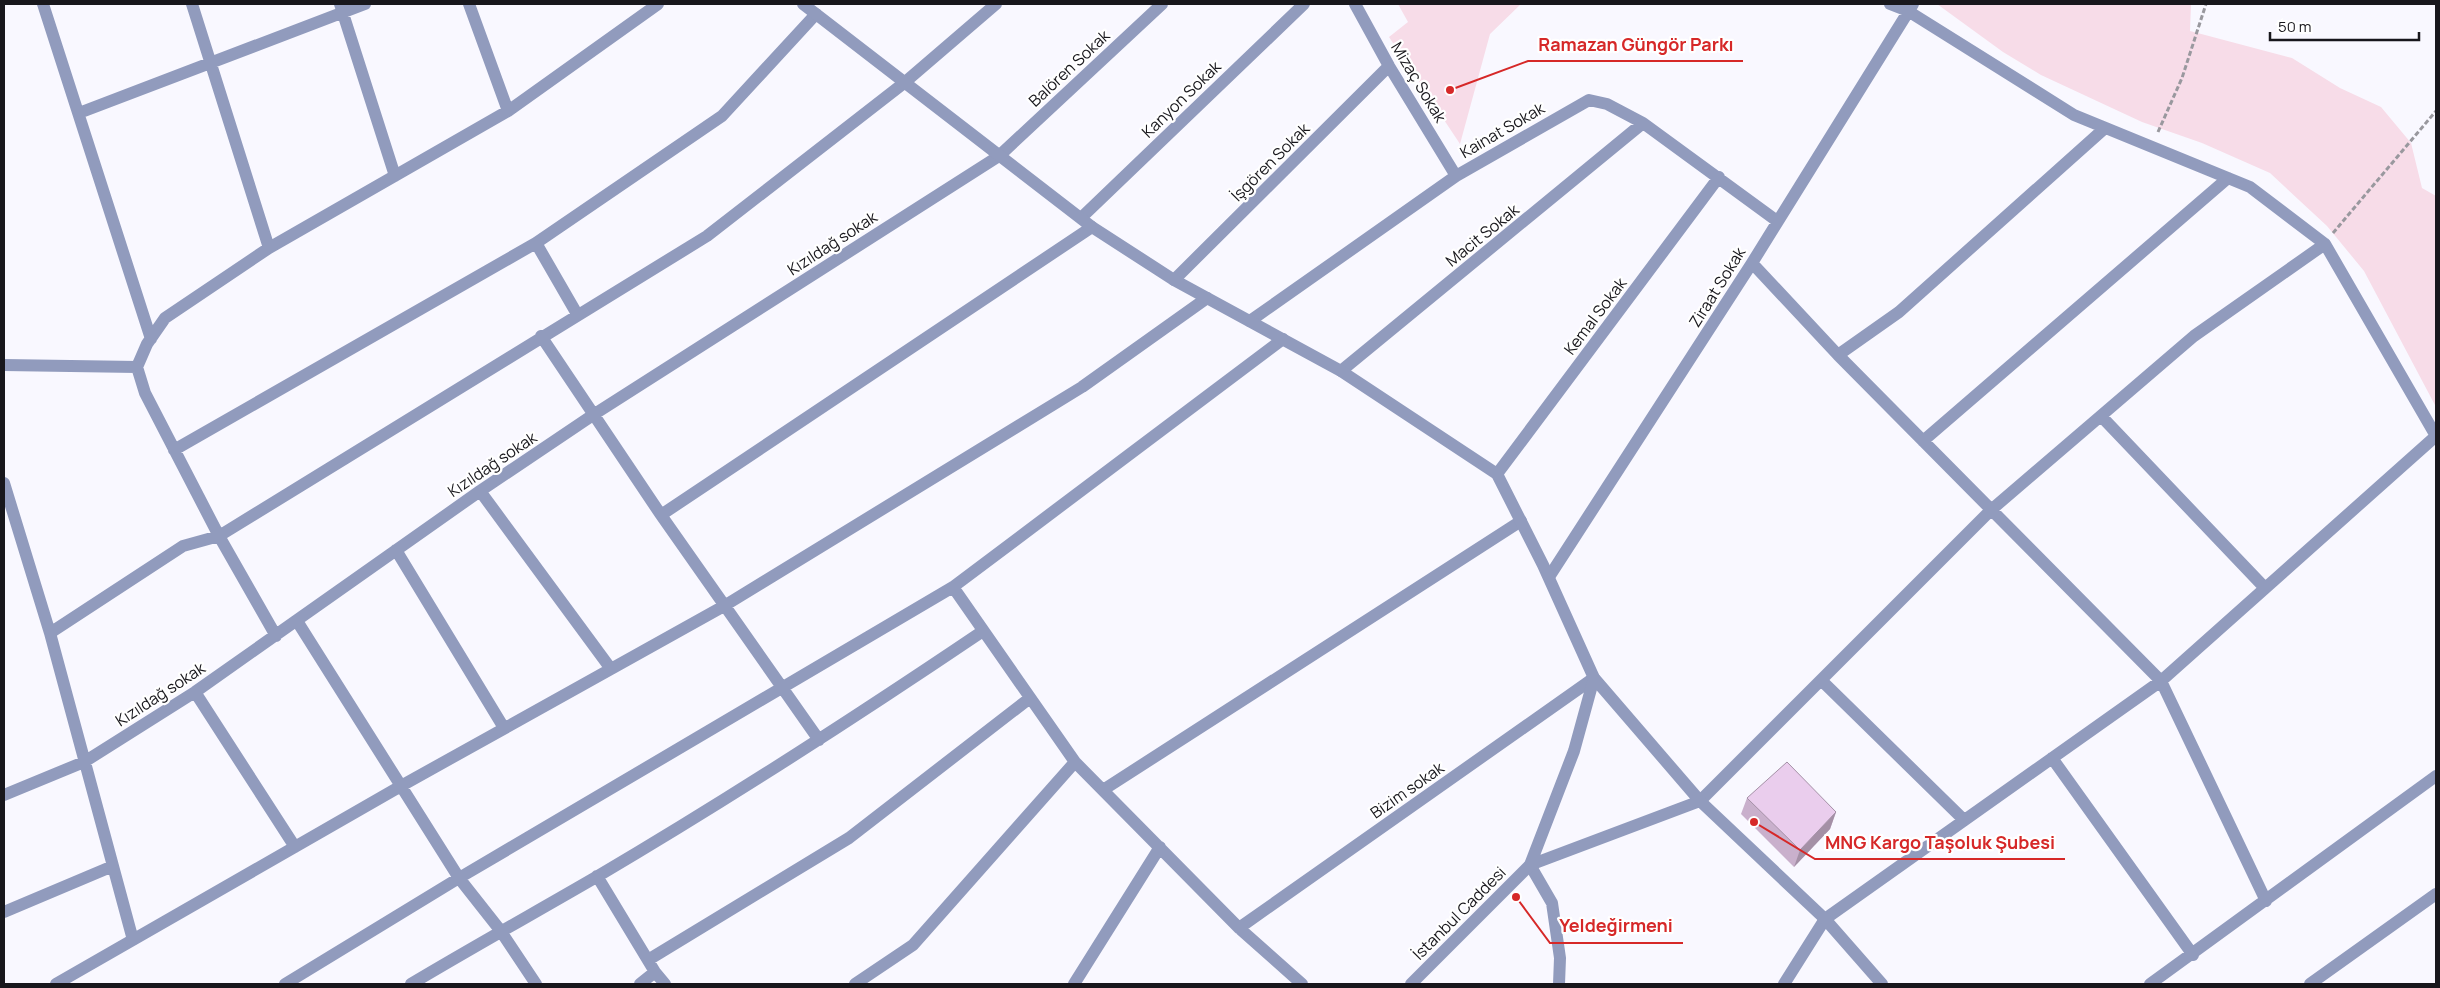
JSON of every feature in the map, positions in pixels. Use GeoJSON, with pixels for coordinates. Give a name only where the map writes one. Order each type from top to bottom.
{"type":"FeatureCollection","features":[{"type":"Feature","properties":{"kind":"street"},"geometry":{"type":"LineString","coordinates":[[43,4],[151,338]]}},
{"type":"Feature","properties":{"kind":"street"},"geometry":{"type":"LineString","coordinates":[[192,4],[269,248]]}},
{"type":"Feature","properties":{"kind":"street"},"geometry":{"type":"LineString","coordinates":[[78,113],[211,63],[342,8],[365,4]]}},
{"type":"Feature","properties":{"kind":"street"},"geometry":{"type":"LineString","coordinates":[[468,4],[508,111]]}},
{"type":"Feature","properties":{"kind":"street"},"geometry":{"type":"LineString","coordinates":[[276,636],[219,536],[145,393],[137,367],[151,338],[165,318],[269,248],[508,111],[658,4]]}},
{"type":"Feature","properties":{"kind":"street"},"geometry":{"type":"LineString","coordinates":[[803,4],[999,156],[1082,217],[1092,227],[1174,280],[1341,371],[1497,474],[1549,577],[1594,678],[1700,801],[1825,919],[1882,984]]}},
{"type":"Feature","properties":{"kind":"street"},"geometry":{"type":"LineString","coordinates":[[50,633],[183,546],[219,536],[541,336],[707,236],[904,83],[996,4]]}},
{"type":"Feature","properties":{"kind":"street","name":"Balören Sokak"},"geometry":{"type":"LineString","coordinates":[[999,156],[1162,4]]}},
{"type":"Feature","properties":{"kind":"street","name":"Kanyon Sokak"},"geometry":{"type":"LineString","coordinates":[[1082,217],[1304,4]]}},
{"type":"Feature","properties":{"kind":"street","name":"Mizaç Sokak"},"geometry":{"type":"LineString","coordinates":[[1355,4],[1389,66],[1456,176]]}},
{"type":"Feature","properties":{"kind":"street"},"geometry":{"type":"LineString","coordinates":[[1784,984],[1825,919],[2161,681],[2436,436],[2324,244],[2250,187],[2074,116],[1911,8],[1890,4]]}},
{"type":"Feature","properties":{"kind":"street"},"geometry":{"type":"LineString","coordinates":[[342,8],[395,176]]}},
{"type":"Feature","properties":{"kind":"street","name":"Ziraat Sokak"},"geometry":{"type":"LineString","coordinates":[[1549,577],[1752,263],[1776,221],[1911,8]]}},
{"type":"Feature","properties":{"kind":"street"},"geometry":{"type":"LineString","coordinates":[[174,450],[536,243],[722,116],[816,14]]}},
{"type":"Feature","properties":{"kind":"street","name":"İşgören Sokak"},"geometry":{"type":"LineString","coordinates":[[1174,280],[1389,66]]}},
{"type":"Feature","properties":{"kind":"street","name":"Kainat Sokak"},"geometry":{"type":"LineString","coordinates":[[1250,321],[1456,176],[1589,100],[1607,104],[1643,123],[1719,177],[1776,221]]}},
{"type":"Feature","properties":{"kind":"street","name":"Macit Sokak"},"geometry":{"type":"LineString","coordinates":[[1341,371],[1643,123]]}},
{"type":"Feature","properties":{"kind":"street"},"geometry":{"type":"LineString","coordinates":[[1838,355],[1899,312],[2105,128]]}},
{"type":"Feature","properties":{"kind":"street","name":"Kızıldağ sokak"},"geometry":{"type":"LineString","coordinates":[[4,795],[84,762],[195,692],[297,622],[480,491],[593,415],[999,156]]}},
{"type":"Feature","properties":{"kind":"street","name":"Kemal Sokak"},"geometry":{"type":"LineString","coordinates":[[1497,474],[1719,177]]}},
{"type":"Feature","properties":{"kind":"street"},"geometry":{"type":"LineString","coordinates":[[1923,441],[2228,178]]}},
{"type":"Feature","properties":{"kind":"street"},"geometry":{"type":"LineString","coordinates":[[661,515],[1092,227]]}},
{"type":"Feature","properties":{"kind":"street"},"geometry":{"type":"LineString","coordinates":[[536,243],[577,314]]}},
{"type":"Feature","properties":{"kind":"street"},"geometry":{"type":"LineString","coordinates":[[1530,865],[1700,801],[1991,510],[2194,336],[2324,244]]}},
{"type":"Feature","properties":{"kind":"street"},"geometry":{"type":"LineString","coordinates":[[1752,263],[1838,355],[2161,681],[2266,901]]}},
{"type":"Feature","properties":{"kind":"street"},"geometry":{"type":"LineString","coordinates":[[56,984],[401,786],[724,606],[1082,388],[1207,298]]}},
{"type":"Feature","properties":{"kind":"street"},"geometry":{"type":"LineString","coordinates":[[541,336],[661,515],[820,740]]}},
{"type":"Feature","properties":{"kind":"street"},"geometry":{"type":"LineString","coordinates":[[285,984],[460,878],[953,587],[1283,339]]}},
{"type":"Feature","properties":{"kind":"street"},"geometry":{"type":"LineString","coordinates":[[4,365],[137,367]]}},
{"type":"Feature","properties":{"kind":"street"},"geometry":{"type":"LineString","coordinates":[[2101,416],[2265,588]]}},
{"type":"Feature","properties":{"kind":"street"},"geometry":{"type":"LineString","coordinates":[[4,483],[50,633],[133,940]]}},
{"type":"Feature","properties":{"kind":"street"},"geometry":{"type":"LineString","coordinates":[[480,491],[610,669]]}},
{"type":"Feature","properties":{"kind":"street"},"geometry":{"type":"LineString","coordinates":[[1103,790],[1521,521]]}},
{"type":"Feature","properties":{"kind":"street"},"geometry":{"type":"LineString","coordinates":[[396,550],[504,728]]}},
{"type":"Feature","properties":{"kind":"street"},"geometry":{"type":"LineString","coordinates":[[953,587],[1075,762],[1239,928],[1302,984]]}},
{"type":"Feature","properties":{"kind":"street"},"geometry":{"type":"LineString","coordinates":[[297,622],[460,878],[500,930],[536,984]]}},
{"type":"Feature","properties":{"kind":"street"},"geometry":{"type":"LineString","coordinates":[[411,984],[500,930],[597,876],[820,740],[983,631]]}},
{"type":"Feature","properties":{"kind":"street"},"geometry":{"type":"LineString","coordinates":[[1530,865],[1574,751],[1594,678]]}},
{"type":"Feature","properties":{"kind":"street","name":"Bizim sokak"},"geometry":{"type":"LineString","coordinates":[[1239,928],[1594,678]]}},
{"type":"Feature","properties":{"kind":"street"},"geometry":{"type":"LineString","coordinates":[[1821,680],[1964,820]]}},
{"type":"Feature","properties":{"kind":"street"},"geometry":{"type":"LineString","coordinates":[[195,692],[295,847]]}},
{"type":"Feature","properties":{"kind":"street"},"geometry":{"type":"LineString","coordinates":[[648,960],[849,838],[1030,698]]}},
{"type":"Feature","properties":{"kind":"street"},"geometry":{"type":"LineString","coordinates":[[2052,758],[2193,955]]}},
{"type":"Feature","properties":{"kind":"street"},"geometry":{"type":"LineString","coordinates":[[855,984],[913,945],[1075,762]]}},
{"type":"Feature","properties":{"kind":"street"},"geometry":{"type":"LineString","coordinates":[[2150,984],[2193,955],[2436,776]]}},
{"type":"Feature","properties":{"kind":"street"},"geometry":{"type":"LineString","coordinates":[[1074,984],[1160,847]]}},
{"type":"Feature","properties":{"kind":"street"},"geometry":{"type":"LineString","coordinates":[[1530,865],[1552,903],[1560,958],[1559,984]]}},
{"type":"Feature","properties":{"kind":"street","name":"İstanbul Caddesi"},"geometry":{"type":"LineString","coordinates":[[1411,984],[1530,865]]}},
{"type":"Feature","properties":{"kind":"street"},"geometry":{"type":"LineString","coordinates":[[4,912],[113,866]]}},
{"type":"Feature","properties":{"kind":"street"},"geometry":{"type":"LineString","coordinates":[[597,876],[655,972],[665,984]]}},
{"type":"Feature","properties":{"kind":"street"},"geometry":{"type":"LineString","coordinates":[[2310,984],[2436,894]]}},
{"type":"Feature","properties":{"kind":"street"},"geometry":{"type":"LineString","coordinates":[[640,984],[655,972]]}},
{"type":"Feature","properties":{"kind":"path"},"geometry":{"type":"LineString","coordinates":[[2152,146],[2182,78],[2206,4]]}},
{"type":"Feature","properties":{"kind":"path"},"geometry":{"type":"LineString","coordinates":[[2324,244],[2436,111]]}},
{"type":"Feature","properties":{"kind":"shaded area"},"geometry":{"type":"Polygon","coordinates":[[[1398,4],[1521,4],[1490,34],[1460,144],[1389,37],[1408,22],[1398,4]]]}},
{"type":"Feature","properties":{"kind":"shaded area"},"geometry":{"type":"Polygon","coordinates":[[[1937,4],[2191,4],[2190,31],[2292,58],[2340,88],[2381,107],[2411,143],[2422,188],[2436,196],[2436,407],[2364,271],[2327,226],[2270,173],[2202,143],[2142,122],[2041,75],[2003,52],[1937,4]]]}},
{"type":"Feature","properties":{"kind":"building"},"geometry":{"type":"Polygon","coordinates":[[[1787,762],[1836,812],[1800,850],[1747,798],[1787,762]]]}},
{"type":"Feature","properties":{"kind":"place","name":"Ramazan Güngör Parkı"},"geometry":{"type":"Point","coordinates":[1450,90]}},
{"type":"Feature","properties":{"kind":"place","name":"MNG Kargo Taşoluk Şubesi"},"geometry":{"type":"Point","coordinates":[1754,822]}},
{"type":"Feature","properties":{"kind":"place","name":"Yeldeğirmeni"},"geometry":{"type":"Point","coordinates":[1516,897]}}]}
